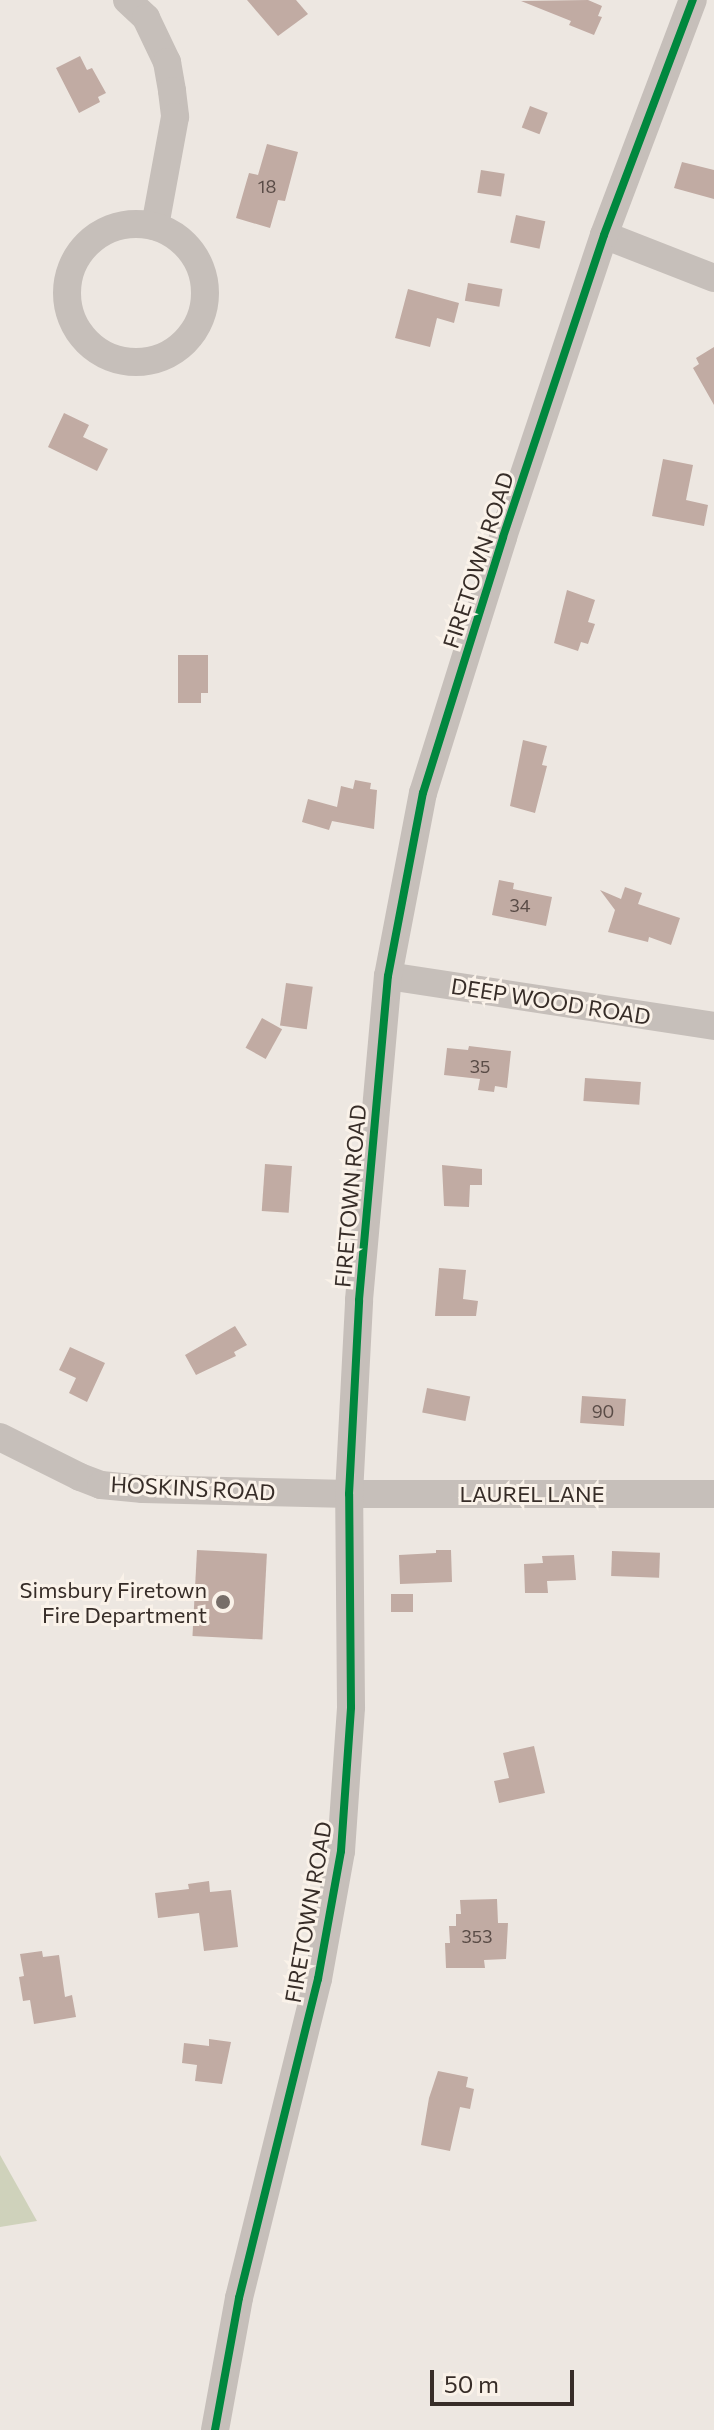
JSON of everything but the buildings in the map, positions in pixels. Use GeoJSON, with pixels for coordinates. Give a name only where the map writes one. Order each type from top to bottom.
{"type":"FeatureCollection","features":[{"type":"Feature","properties":{"kind":"street"},"geometry":{"type":"LineString","coordinates":[[127,0],[146,18],[167,62],[172,91],[175,117],[155,226]]}},
{"type":"Feature","properties":{"kind":"street","name":"FIRETOWN ROAD"},"geometry":{"type":"LineString","coordinates":[[215,2430],[239,2298],[318,1979],[341,1851],[351,1707],[349,1494],[359,1300],[388,976],[423,793],[503,537],[604,235],[693,0]]}},
{"type":"Feature","properties":{"kind":"street"},"geometry":{"type":"LineString","coordinates":[[132,223],[155,226],[176,236],[193,252],[203,272],[206,295],[202,317],[190,337],[173,352],[152,361],[129,363],[107,356],[88,343],[74,325],[67,303],[68,280],[76,258],[90,240],[110,228],[132,223]]}},
{"type":"Feature","properties":{"kind":"street"},"geometry":{"type":"LineString","coordinates":[[604,235],[714,278]]}},
{"type":"Feature","properties":{"kind":"street","name":"DEEP WOOD ROAD"},"geometry":{"type":"LineString","coordinates":[[388,976],[714,1026]]}},
{"type":"Feature","properties":{"kind":"street","name":"HOSKINS ROAD"},"geometry":{"type":"LineString","coordinates":[[0,1437],[101,1485],[349,1494]]}},
{"type":"Feature","properties":{"kind":"street","name":"LAUREL LANE"},"geometry":{"type":"LineString","coordinates":[[349,1494],[714,1494]]}},
{"type":"Feature","properties":{"kind":"green space"},"geometry":{"type":"Polygon","coordinates":[[[0,2155],[37,2221],[0,2227],[0,2155]]]}},
{"type":"Feature","properties":{"kind":"cycle path"},"geometry":{"type":"LineString","coordinates":[[215,2430],[239,2298],[318,1979],[341,1851],[351,1707],[349,1494],[359,1300],[388,976],[423,793],[503,537],[604,235],[693,0]]}},
{"type":"Feature","properties":{"kind":"place","name":"Simsbury Firetown Fire Department"},"geometry":{"type":"Point","coordinates":[223,1602]}}]}
